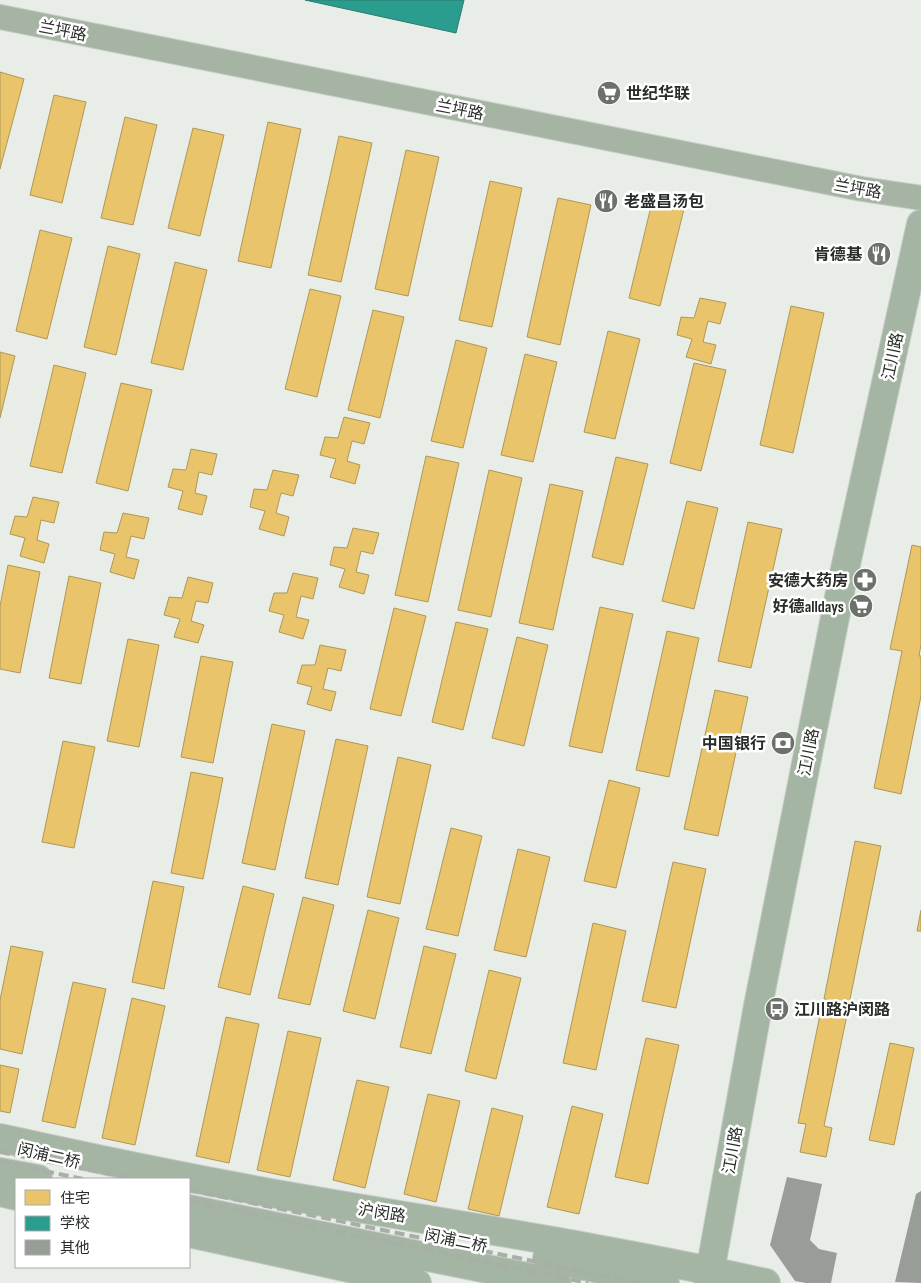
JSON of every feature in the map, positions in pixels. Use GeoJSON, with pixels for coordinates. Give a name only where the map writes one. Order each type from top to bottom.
{"type":"FeatureCollection","features":[{"type":"Feature","properties":{"kind":"main road","name":"江川路"},"geometry":{"type":"LineString","coordinates":[[709,1277],[756,1016],[839,597],[921,224]]}},
{"type":"Feature","properties":{"kind":"main road","name":"沪闵路"},"geometry":{"type":"LineString","coordinates":[[0,1138],[158,1172],[550,1240],[709,1277],[766,1283]]}},
{"type":"Feature","properties":{"kind":"main road","name":"闵浦二桥"},"geometry":{"type":"LineString","coordinates":[[0,1144],[152,1178]]}},
{"type":"Feature","properties":{"kind":"main road","name":"闵浦二桥"},"geometry":{"type":"LineString","coordinates":[[0,1172],[33,1178]]}},
{"type":"Feature","properties":{"kind":"main road","name":"闵浦二桥"},"geometry":{"type":"LineString","coordinates":[[190,1186],[665,1283]]}},
{"type":"Feature","properties":{"kind":"main road"},"geometry":{"type":"LineString","coordinates":[[0,1192],[15,1196]]}},
{"type":"Feature","properties":{"kind":"main road","name":"闵浦二桥"},"geometry":{"type":"LineString","coordinates":[[190,1209],[557,1283]]}},
{"type":"Feature","properties":{"kind":"main road"},"geometry":{"type":"LineString","coordinates":[[190,1233],[417,1283]]}},
{"type":"Feature","properties":{"kind":"street","name":"兰坪路"},"geometry":{"type":"LineString","coordinates":[[0,17],[852,187],[921,198]]}},
{"type":"Feature","properties":{"kind":"building: 住宅"},"geometry":{"type":"Polygon","coordinates":[[[0,72],[24,79],[0,169],[0,72]]]}},
{"type":"Feature","properties":{"kind":"building: 住宅"},"geometry":{"type":"Polygon","coordinates":[[[54,95],[86,102],[62,203],[30,195],[54,95]]]}},
{"type":"Feature","properties":{"kind":"building: 住宅"},"geometry":{"type":"Polygon","coordinates":[[[125,117],[157,125],[133,225],[101,218],[125,117]]]}},
{"type":"Feature","properties":{"kind":"building: 住宅"},"geometry":{"type":"Polygon","coordinates":[[[268,122],[301,129],[271,268],[238,261],[268,122]]]}},
{"type":"Feature","properties":{"kind":"building: 住宅"},"geometry":{"type":"Polygon","coordinates":[[[193,128],[224,135],[200,236],[168,228],[193,128]]]}},
{"type":"Feature","properties":{"kind":"building: 住宅"},"geometry":{"type":"Polygon","coordinates":[[[339,136],[372,143],[341,282],[308,275],[339,136]]]}},
{"type":"Feature","properties":{"kind":"building: 住宅"},"geometry":{"type":"Polygon","coordinates":[[[406,150],[439,157],[408,296],[375,289],[406,150]]]}},
{"type":"Feature","properties":{"kind":"building: 住宅"},"geometry":{"type":"Polygon","coordinates":[[[490,181],[522,188],[492,327],[459,320],[490,181]]]}},
{"type":"Feature","properties":{"kind":"building: 住宅"},"geometry":{"type":"Polygon","coordinates":[[[558,198],[591,205],[560,345],[527,337],[558,198]]]}},
{"type":"Feature","properties":{"kind":"building: 住宅"},"geometry":{"type":"Polygon","coordinates":[[[653,198],[685,205],[660,306],[629,298],[653,198]]]}},
{"type":"Feature","properties":{"kind":"building: 住宅"},"geometry":{"type":"Polygon","coordinates":[[[40,230],[72,238],[47,339],[16,331],[40,230]]]}},
{"type":"Feature","properties":{"kind":"building: 住宅"},"geometry":{"type":"Polygon","coordinates":[[[108,246],[140,254],[116,355],[84,347],[108,246]]]}},
{"type":"Feature","properties":{"kind":"building: 住宅"},"geometry":{"type":"Polygon","coordinates":[[[175,262],[207,270],[183,370],[151,363],[175,262]]]}},
{"type":"Feature","properties":{"kind":"building: 住宅"},"geometry":{"type":"Polygon","coordinates":[[[310,289],[341,296],[317,397],[285,389],[310,289]]]}},
{"type":"Feature","properties":{"kind":"building: 住宅"},"geometry":{"type":"Polygon","coordinates":[[[700,298],[726,303],[720,324],[708,321],[703,342],[716,345],[711,364],[686,357],[692,339],[677,335],[681,317],[694,318],[700,298]]]}},
{"type":"Feature","properties":{"kind":"building: 住宅"},"geometry":{"type":"Polygon","coordinates":[[[791,306],[824,313],[793,453],[760,445],[791,306]]]}},
{"type":"Feature","properties":{"kind":"building: 住宅"},"geometry":{"type":"Polygon","coordinates":[[[373,310],[404,317],[380,418],[348,410],[373,310]]]}},
{"type":"Feature","properties":{"kind":"building: 住宅"},"geometry":{"type":"Polygon","coordinates":[[[608,331],[640,339],[615,439],[584,432],[608,331]]]}},
{"type":"Feature","properties":{"kind":"building: 住宅"},"geometry":{"type":"Polygon","coordinates":[[[456,340],[487,348],[463,448],[431,441],[456,340]]]}},
{"type":"Feature","properties":{"kind":"building: 住宅"},"geometry":{"type":"Polygon","coordinates":[[[0,352],[15,356],[0,418],[0,352]]]}},
{"type":"Feature","properties":{"kind":"building: 住宅"},"geometry":{"type":"Polygon","coordinates":[[[525,354],[557,362],[533,462],[501,455],[525,354]]]}},
{"type":"Feature","properties":{"kind":"building: 住宅"},"geometry":{"type":"Polygon","coordinates":[[[694,363],[726,370],[701,471],[670,463],[694,363]]]}},
{"type":"Feature","properties":{"kind":"building: 住宅"},"geometry":{"type":"Polygon","coordinates":[[[54,365],[86,373],[62,473],[30,466],[54,365]]]}},
{"type":"Feature","properties":{"kind":"building: 住宅"},"geometry":{"type":"Polygon","coordinates":[[[121,383],[152,390],[128,491],[96,483],[121,383]]]}},
{"type":"Feature","properties":{"kind":"building: 住宅"},"geometry":{"type":"Polygon","coordinates":[[[344,417],[370,423],[364,444],[352,441],[347,461],[360,465],[355,484],[330,477],[336,459],[320,455],[325,437],[338,438],[344,417]]]}},
{"type":"Feature","properties":{"kind":"building: 住宅"},"geometry":{"type":"Polygon","coordinates":[[[191,449],[217,454],[212,475],[199,472],[195,493],[207,496],[202,515],[178,509],[183,491],[168,487],[173,469],[186,470],[191,449]]]}},
{"type":"Feature","properties":{"kind":"building: 住宅"},"geometry":{"type":"Polygon","coordinates":[[[426,456],[459,463],[428,602],[395,595],[426,456]]]}},
{"type":"Feature","properties":{"kind":"building: 住宅"},"geometry":{"type":"Polygon","coordinates":[[[616,457],[648,464],[623,565],[592,557],[616,457]]]}},
{"type":"Feature","properties":{"kind":"building: 住宅"},"geometry":{"type":"Polygon","coordinates":[[[273,470],[299,475],[293,496],[281,493],[276,513],[289,517],[284,536],[259,529],[265,511],[250,507],[254,489],[267,490],[273,470]]]}},
{"type":"Feature","properties":{"kind":"building: 住宅"},"geometry":{"type":"Polygon","coordinates":[[[489,470],[522,478],[491,617],[458,610],[489,470]]]}},
{"type":"Feature","properties":{"kind":"building: 住宅"},"geometry":{"type":"Polygon","coordinates":[[[550,484],[583,491],[553,630],[519,623],[550,484]]]}},
{"type":"Feature","properties":{"kind":"building: 住宅"},"geometry":{"type":"Polygon","coordinates":[[[33,497],[59,502],[54,523],[41,520],[37,540],[49,544],[44,563],[20,556],[25,538],[10,534],[15,516],[27,517],[33,497]]]}},
{"type":"Feature","properties":{"kind":"building: 住宅"},"geometry":{"type":"Polygon","coordinates":[[[687,501],[718,508],[694,609],[662,601],[687,501]]]}},
{"type":"Feature","properties":{"kind":"building: 住宅"},"geometry":{"type":"Polygon","coordinates":[[[123,513],[149,518],[144,539],[131,536],[126,557],[139,560],[134,579],[110,572],[115,554],[100,550],[104,532],[117,533],[123,513]]]}},
{"type":"Feature","properties":{"kind":"building: 住宅"},"geometry":{"type":"Polygon","coordinates":[[[748,522],[782,529],[751,668],[718,661],[748,522]]]}},
{"type":"Feature","properties":{"kind":"building: 住宅"},"geometry":{"type":"Polygon","coordinates":[[[353,528],[379,533],[373,554],[361,551],[356,572],[369,575],[364,594],[339,587],[345,569],[330,565],[334,547],[347,548],[353,528]]]}},
{"type":"Feature","properties":{"kind":"building: 住宅"},"geometry":{"type":"Polygon","coordinates":[[[912,545],[921,547],[921,645],[919,656],[921,656],[921,696],[901,794],[874,788],[902,651],[890,649],[912,545]]]}},
{"type":"Feature","properties":{"kind":"building: 住宅"},"geometry":{"type":"Polygon","coordinates":[[[8,565],[40,572],[20,673],[0,669],[0,606],[8,565]]]}},
{"type":"Feature","properties":{"kind":"building: 住宅"},"geometry":{"type":"Polygon","coordinates":[[[293,573],[318,578],[313,599],[301,596],[296,617],[309,620],[303,639],[279,632],[284,615],[269,611],[274,593],[287,593],[293,573]]]}},
{"type":"Feature","properties":{"kind":"building: 住宅"},"geometry":{"type":"Polygon","coordinates":[[[69,576],[101,583],[81,684],[49,678],[69,576]]]}},
{"type":"Feature","properties":{"kind":"building: 住宅"},"geometry":{"type":"Polygon","coordinates":[[[188,577],[213,583],[208,603],[196,601],[191,621],[204,625],[198,643],[174,637],[180,619],[164,615],[169,597],[182,598],[188,577]]]}},
{"type":"Feature","properties":{"kind":"building: 住宅"},"geometry":{"type":"Polygon","coordinates":[[[600,607],[633,614],[602,753],[569,746],[600,607]]]}},
{"type":"Feature","properties":{"kind":"building: 住宅"},"geometry":{"type":"Polygon","coordinates":[[[394,608],[426,616],[401,716],[370,709],[394,608]]]}},
{"type":"Feature","properties":{"kind":"building: 住宅"},"geometry":{"type":"Polygon","coordinates":[[[456,622],[488,629],[463,730],[432,722],[456,622]]]}},
{"type":"Feature","properties":{"kind":"building: 住宅"},"geometry":{"type":"Polygon","coordinates":[[[667,631],[699,638],[669,777],[636,770],[667,631]]]}},
{"type":"Feature","properties":{"kind":"building: 住宅"},"geometry":{"type":"Polygon","coordinates":[[[517,637],[548,645],[524,746],[492,738],[517,637]]]}},
{"type":"Feature","properties":{"kind":"building: 住宅"},"geometry":{"type":"Polygon","coordinates":[[[128,639],[159,645],[139,747],[107,741],[128,639]]]}},
{"type":"Feature","properties":{"kind":"building: 住宅"},"geometry":{"type":"Polygon","coordinates":[[[320,645],[346,650],[341,671],[328,668],[323,689],[336,692],[331,711],[307,704],[312,687],[297,683],[302,665],[315,665],[320,645]]]}},
{"type":"Feature","properties":{"kind":"building: 住宅"},"geometry":{"type":"Polygon","coordinates":[[[201,656],[233,662],[213,763],[181,757],[201,656]]]}},
{"type":"Feature","properties":{"kind":"building: 住宅"},"geometry":{"type":"Polygon","coordinates":[[[715,690],[748,697],[718,836],[684,829],[715,690]]]}},
{"type":"Feature","properties":{"kind":"building: 住宅"},"geometry":{"type":"Polygon","coordinates":[[[272,724],[305,731],[275,870],[242,863],[272,724]]]}},
{"type":"Feature","properties":{"kind":"building: 住宅"},"geometry":{"type":"Polygon","coordinates":[[[336,739],[368,746],[338,885],[305,878],[336,739]]]}},
{"type":"Feature","properties":{"kind":"building: 住宅"},"geometry":{"type":"Polygon","coordinates":[[[63,741],[95,747],[74,848],[42,842],[63,741]]]}},
{"type":"Feature","properties":{"kind":"building: 住宅"},"geometry":{"type":"Polygon","coordinates":[[[398,757],[431,765],[400,904],[367,897],[398,757]]]}},
{"type":"Feature","properties":{"kind":"building: 住宅"},"geometry":{"type":"Polygon","coordinates":[[[191,772],[223,778],[203,879],[171,873],[191,772]]]}},
{"type":"Feature","properties":{"kind":"building: 住宅"},"geometry":{"type":"Polygon","coordinates":[[[609,780],[640,788],[616,888],[584,881],[609,780]]]}},
{"type":"Feature","properties":{"kind":"building: 住宅"},"geometry":{"type":"Polygon","coordinates":[[[451,828],[482,836],[458,936],[426,929],[451,828]]]}},
{"type":"Feature","properties":{"kind":"building: 住宅"},"geometry":{"type":"Polygon","coordinates":[[[855,841],[881,846],[849,1004],[824,999],[855,841]]]}},
{"type":"Feature","properties":{"kind":"building: 住宅"},"geometry":{"type":"Polygon","coordinates":[[[518,849],[550,857],[526,957],[494,950],[518,849]]]}},
{"type":"Feature","properties":{"kind":"building: 住宅"},"geometry":{"type":"Polygon","coordinates":[[[673,862],[706,869],[676,1008],[642,1001],[673,862]]]}},
{"type":"Feature","properties":{"kind":"building: 住宅"},"geometry":{"type":"Polygon","coordinates":[[[153,881],[184,887],[164,989],[132,982],[153,881]]]}},
{"type":"Feature","properties":{"kind":"building: 住宅"},"geometry":{"type":"Polygon","coordinates":[[[243,886],[274,894],[250,995],[218,987],[243,886]]]}},
{"type":"Feature","properties":{"kind":"building: 住宅"},"geometry":{"type":"Polygon","coordinates":[[[303,897],[334,905],[310,1005],[278,998],[303,897]]]}},
{"type":"Feature","properties":{"kind":"building: 住宅"},"geometry":{"type":"Polygon","coordinates":[[[368,910],[399,918],[375,1019],[343,1011],[368,910]]]}},
{"type":"Feature","properties":{"kind":"building: 住宅"},"geometry":{"type":"Polygon","coordinates":[[[921,910],[921,931],[917,931],[921,910]]]}},
{"type":"Feature","properties":{"kind":"building: 住宅"},"geometry":{"type":"Polygon","coordinates":[[[593,923],[626,931],[596,1070],[563,1063],[593,923]]]}},
{"type":"Feature","properties":{"kind":"building: 住宅"},"geometry":{"type":"Polygon","coordinates":[[[11,946],[43,952],[22,1054],[0,1049],[0,1000],[11,946]]]}},
{"type":"Feature","properties":{"kind":"building: 住宅"},"geometry":{"type":"Polygon","coordinates":[[[424,946],[456,954],[431,1054],[400,1047],[424,946]]]}},
{"type":"Feature","properties":{"kind":"building: 住宅"},"geometry":{"type":"Polygon","coordinates":[[[489,970],[521,978],[496,1079],[465,1071],[489,970]]]}},
{"type":"Feature","properties":{"kind":"building: 住宅"},"geometry":{"type":"Polygon","coordinates":[[[73,982],[106,989],[75,1128],[42,1121],[73,982]]]}},
{"type":"Feature","properties":{"kind":"building: 住宅"},"geometry":{"type":"Polygon","coordinates":[[[132,998],[165,1006],[135,1145],[102,1138],[132,998]]]}},
{"type":"Feature","properties":{"kind":"building: 住宅"},"geometry":{"type":"Polygon","coordinates":[[[821,1010],[847,1015],[824,1126],[832,1128],[826,1157],[800,1152],[806,1124],[798,1123],[821,1010]]]}},
{"type":"Feature","properties":{"kind":"building: 住宅"},"geometry":{"type":"Polygon","coordinates":[[[226,1017],[259,1024],[229,1163],[196,1156],[226,1017]]]}},
{"type":"Feature","properties":{"kind":"building: 住宅"},"geometry":{"type":"Polygon","coordinates":[[[288,1031],[321,1038],[290,1177],[257,1170],[288,1031]]]}},
{"type":"Feature","properties":{"kind":"building: 住宅"},"geometry":{"type":"Polygon","coordinates":[[[646,1038],[679,1045],[648,1184],[615,1177],[646,1038]]]}},
{"type":"Feature","properties":{"kind":"building: 住宅"},"geometry":{"type":"Polygon","coordinates":[[[890,1043],[914,1048],[894,1145],[869,1140],[890,1043]]]}},
{"type":"Feature","properties":{"kind":"building: 住宅"},"geometry":{"type":"Polygon","coordinates":[[[0,1065],[19,1069],[10,1113],[0,1111],[0,1065]]]}},
{"type":"Feature","properties":{"kind":"building: 住宅"},"geometry":{"type":"Polygon","coordinates":[[[357,1080],[389,1087],[365,1188],[333,1180],[357,1080]]]}},
{"type":"Feature","properties":{"kind":"building: 住宅"},"geometry":{"type":"Polygon","coordinates":[[[428,1094],[460,1101],[436,1202],[404,1194],[428,1094]]]}},
{"type":"Feature","properties":{"kind":"building: 住宅"},"geometry":{"type":"Polygon","coordinates":[[[572,1106],[603,1114],[579,1214],[547,1207],[572,1106]]]}},
{"type":"Feature","properties":{"kind":"building: 住宅"},"geometry":{"type":"Polygon","coordinates":[[[492,1108],[523,1116],[499,1216],[468,1209],[492,1108]]]}},
{"type":"Feature","properties":{"kind":"building: 学校"},"geometry":{"type":"Polygon","coordinates":[[[305,0],[464,0],[456,33],[305,0]]]}},
{"type":"Feature","properties":{"kind":"building: 其他"},"geometry":{"type":"Polygon","coordinates":[[[787,1177],[822,1184],[810,1240],[819,1249],[837,1253],[831,1283],[795,1281],[770,1245],[787,1177]]]}},
{"type":"Feature","properties":{"kind":"building: 其他"},"geometry":{"type":"Polygon","coordinates":[[[921,1191],[921,1283],[895,1282],[916,1194],[921,1191]]]}},
{"type":"Feature","properties":{"kind":"railway"},"geometry":{"type":"LineString","coordinates":[[0,1152],[131,1178]]}},
{"type":"Feature","properties":{"kind":"railway"},"geometry":{"type":"LineString","coordinates":[[0,1162],[78,1178]]}},
{"type":"Feature","properties":{"kind":"railway"},"geometry":{"type":"LineString","coordinates":[[190,1190],[639,1283]]}},
{"type":"Feature","properties":{"kind":"railway"},"geometry":{"type":"LineString","coordinates":[[190,1201],[588,1283]]}},
{"type":"Feature","properties":{"kind":"place","name":"世纪华联"},"geometry":{"type":"Point","coordinates":[609,93]}},
{"type":"Feature","properties":{"kind":"place","name":"老盛昌汤包"},"geometry":{"type":"Point","coordinates":[606,201]}},
{"type":"Feature","properties":{"kind":"place","name":"肯德基"},"geometry":{"type":"Point","coordinates":[879,254]}},
{"type":"Feature","properties":{"kind":"place","name":"安德大药房"},"geometry":{"type":"Point","coordinates":[865,580]}},
{"type":"Feature","properties":{"kind":"place","name":"好德alldays"},"geometry":{"type":"Point","coordinates":[861,606]}},
{"type":"Feature","properties":{"kind":"place","name":"中国银行"},"geometry":{"type":"Point","coordinates":[783,743]}},
{"type":"Feature","properties":{"kind":"place","name":"江川路沪闵路"},"geometry":{"type":"Point","coordinates":[777,1009]}}]}
